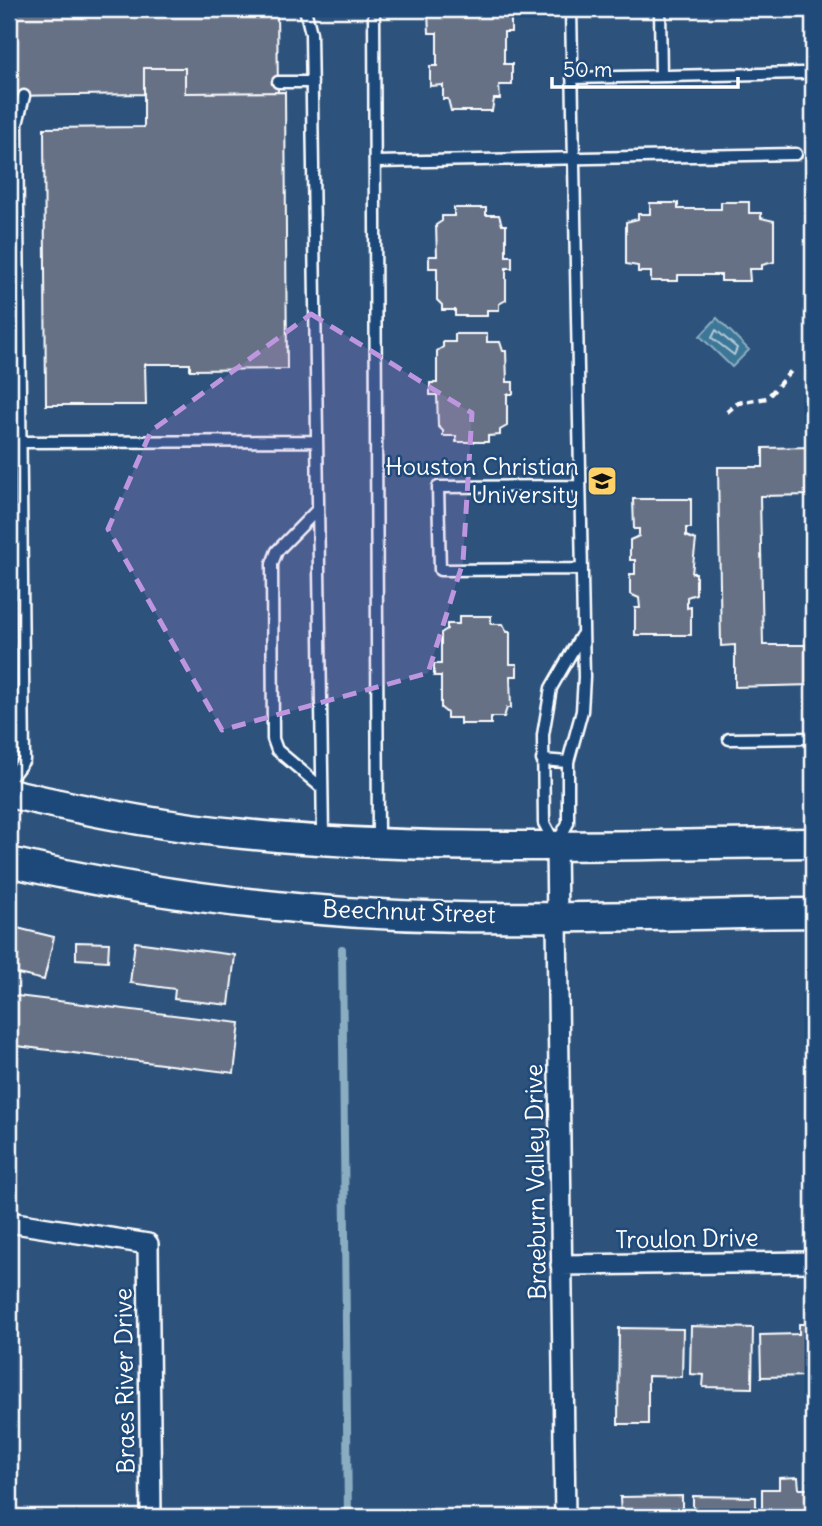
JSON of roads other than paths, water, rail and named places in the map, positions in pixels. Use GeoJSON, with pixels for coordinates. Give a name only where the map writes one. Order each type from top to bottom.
{"type":"FeatureCollection","features":[{"type":"Feature","properties":{"kind":"main road"},"geometry":{"type":"LineString","coordinates":[[9,793],[103,814],[244,834],[323,839],[556,845],[813,843]]}},
{"type":"Feature","properties":{"kind":"main road","name":"Beechnut Street"},"geometry":{"type":"LineString","coordinates":[[9,862],[72,877],[190,895],[339,911],[460,917],[813,913]]}},
{"type":"Feature","properties":{"kind":"street","name":"Braeburn Valley Drive"},"geometry":{"type":"LineString","coordinates":[[556,845],[565,1517]]}},
{"type":"Feature","properties":{"kind":"street","name":"Braes River Drive"},"geometry":{"type":"LineString","coordinates":[[9,1222],[148,1244],[151,1517]]}},
{"type":"Feature","properties":{"kind":"street","name":"Troulon Drive"},"geometry":{"type":"LineString","coordinates":[[561,1265],[813,1262]]}},
{"type":"Feature","properties":{"kind":"lane"},"geometry":{"type":"LineString","coordinates":[[305,9],[311,33],[323,839]]}},
{"type":"Feature","properties":{"kind":"lane"},"geometry":{"type":"LineString","coordinates":[[374,9],[378,842]]}},
{"type":"Feature","properties":{"kind":"lane"},"geometry":{"type":"LineString","coordinates":[[556,845],[568,823],[568,762],[582,711],[571,9]]}},
{"type":"Feature","properties":{"kind":"lane"},"geometry":{"type":"LineString","coordinates":[[660,9],[661,76]]}},
{"type":"Feature","properties":{"kind":"lane"},"geometry":{"type":"LineString","coordinates":[[572,78],[802,73]]}},
{"type":"Feature","properties":{"kind":"lane"},"geometry":{"type":"LineString","coordinates":[[278,82],[312,82]]}},
{"type":"Feature","properties":{"kind":"lane"},"geometry":{"type":"LineString","coordinates":[[9,780],[24,760],[17,124],[24,96]]}},
{"type":"Feature","properties":{"kind":"lane"},"geometry":{"type":"LineString","coordinates":[[375,162],[796,153]]}},
{"type":"Feature","properties":{"kind":"lane"},"geometry":{"type":"LineString","coordinates":[[20,442],[317,441]]}},
{"type":"Feature","properties":{"kind":"lane"},"geometry":{"type":"LineString","coordinates":[[579,486],[438,487],[438,501],[440,570],[580,569]]}},
{"type":"Feature","properties":{"kind":"lane"},"geometry":{"type":"LineString","coordinates":[[318,509],[277,551],[272,564],[273,739],[277,750],[322,788]]}},
{"type":"Feature","properties":{"kind":"lane"},"geometry":{"type":"LineString","coordinates":[[556,845],[544,823],[543,735],[551,688],[581,635]]}},
{"type":"Feature","properties":{"kind":"lane"},"geometry":{"type":"LineString","coordinates":[[729,739],[813,738]]}},
{"type":"Feature","properties":{"kind":"lane"},"geometry":{"type":"LineString","coordinates":[[542,760],[568,762]]}},
{"type":"Feature","properties":{"kind":"water"},"geometry":{"type":"Polygon","coordinates":[[[717,318],[749,350],[732,367],[700,336],[717,318]]]}},
{"type":"Feature","properties":{"kind":"waterway"},"geometry":{"type":"LineString","coordinates":[[342,949],[348,1517]]}},
{"type":"Feature","properties":{"kind":"place","name":"Houston Christian University"},"geometry":{"type":"Point","coordinates":[602,481]}}]}
